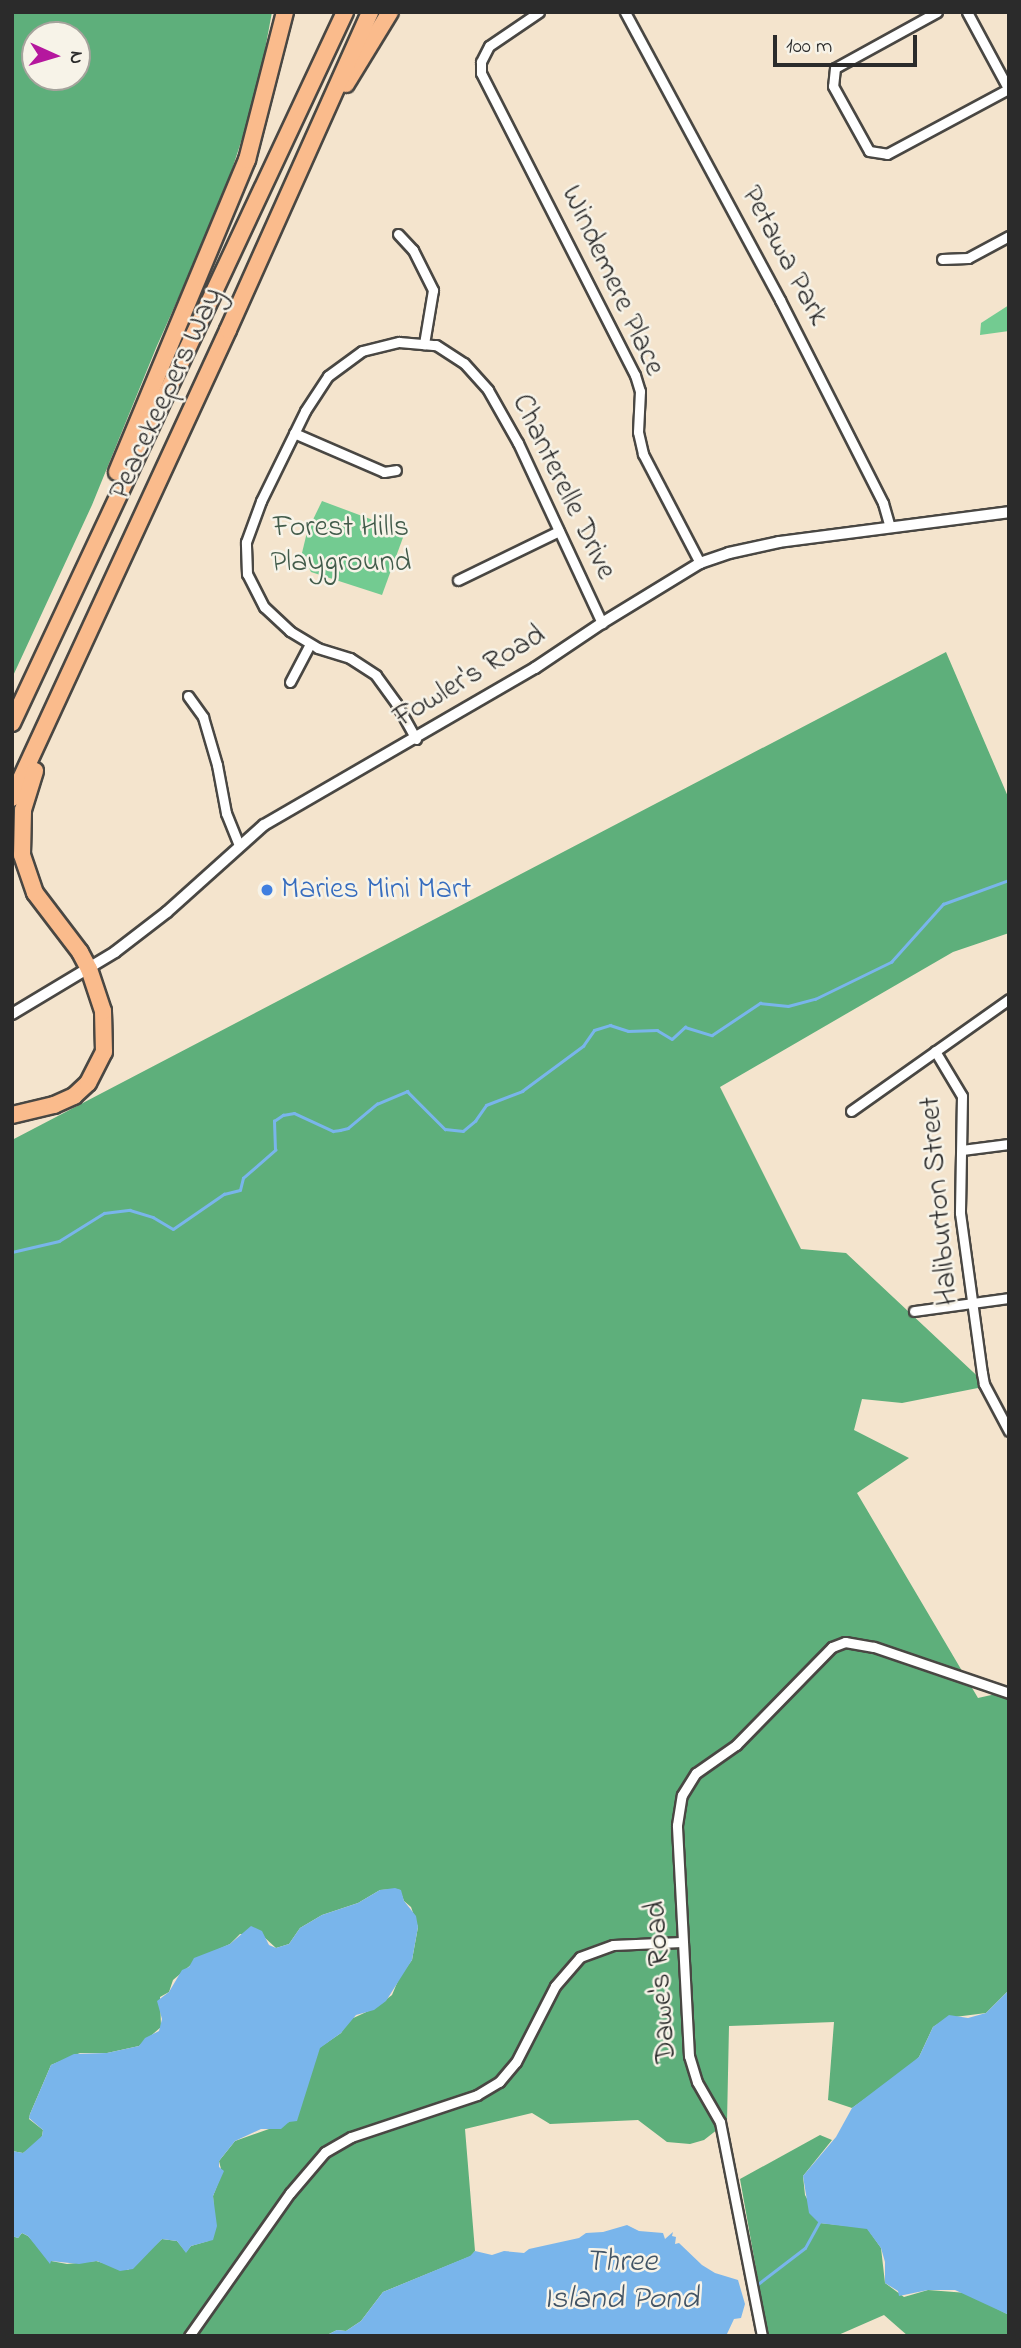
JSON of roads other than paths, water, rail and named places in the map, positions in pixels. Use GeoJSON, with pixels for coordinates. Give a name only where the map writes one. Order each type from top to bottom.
{"type":"FeatureCollection","features":[{"type":"Feature","properties":{"kind":"highway"},"geometry":{"type":"LineString","coordinates":[[73,589],[109,492],[247,160],[285,12]]}},
{"type":"Feature","properties":{"kind":"highway","name":"Peacekeepers Way"},"geometry":{"type":"LineString","coordinates":[[12,723],[345,12]]}},
{"type":"Feature","properties":{"kind":"highway","name":"Peacekeepers Way"},"geometry":{"type":"LineString","coordinates":[[12,798],[228,330],[298,168],[370,12]]}},
{"type":"Feature","properties":{"kind":"highway"},"geometry":{"type":"LineString","coordinates":[[298,168],[390,12]]}},
{"type":"Feature","properties":{"kind":"highway"},"geometry":{"type":"LineString","coordinates":[[12,1115],[54,1105],[74,1096],[98,1068],[104,1052],[103,1011],[89,970],[35,893],[23,855],[21,833],[28,789],[104,601]]}},
{"type":"Feature","properties":{"kind":"street","name":"Windemere Place"},"geometry":{"type":"LineString","coordinates":[[539,12],[489,46],[481,62],[481,74],[635,375],[641,400],[638,432],[643,454],[701,563]]}},
{"type":"Feature","properties":{"kind":"street","name":"Petawa Park"},"geometry":{"type":"LineString","coordinates":[[625,12],[780,300],[883,503],[890,527]]}},
{"type":"Feature","properties":{"kind":"street"},"geometry":{"type":"LineString","coordinates":[[937,12],[835,68],[834,86],[869,151],[887,154],[1008,90],[967,12]]}},
{"type":"Feature","properties":{"kind":"street"},"geometry":{"type":"LineString","coordinates":[[398,234],[413,250],[433,290],[424,344]]}},
{"type":"Feature","properties":{"kind":"street"},"geometry":{"type":"LineString","coordinates":[[942,259],[968,258],[1009,236]]}},
{"type":"Feature","properties":{"kind":"street","name":"Chanterelle Drive"},"geometry":{"type":"LineString","coordinates":[[416,739],[396,703],[376,675],[350,658],[310,643],[290,631],[264,607],[247,574],[246,542],[294,433],[328,376],[362,351],[399,341],[436,345],[464,363],[488,390],[518,443],[602,623]]}},
{"type":"Feature","properties":{"kind":"street"},"geometry":{"type":"LineString","coordinates":[[294,433],[384,472],[396,470]]}},
{"type":"Feature","properties":{"kind":"street","name":"Fowler's Road"},"geometry":{"type":"LineString","coordinates":[[12,1014],[89,970],[167,912],[264,825],[535,668],[602,623],[701,563],[729,553],[779,542],[1009,512]]}},
{"type":"Feature","properties":{"kind":"street"},"geometry":{"type":"LineString","coordinates":[[458,580],[559,531]]}},
{"type":"Feature","properties":{"kind":"street"},"geometry":{"type":"LineString","coordinates":[[290,682],[310,643]]}},
{"type":"Feature","properties":{"kind":"street"},"geometry":{"type":"LineString","coordinates":[[188,696],[204,717],[226,813],[239,846]]}},
{"type":"Feature","properties":{"kind":"street"},"geometry":{"type":"LineString","coordinates":[[851,1111],[1009,999]]}},
{"type":"Feature","properties":{"kind":"street","name":"Haliburton Street"},"geometry":{"type":"LineString","coordinates":[[935,1051],[962,1096],[960,1213],[972,1303],[984,1384],[1009,1431]]}},
{"type":"Feature","properties":{"kind":"street"},"geometry":{"type":"LineString","coordinates":[[962,1150],[1009,1144]]}},
{"type":"Feature","properties":{"kind":"street"},"geometry":{"type":"LineString","coordinates":[[914,1311],[1009,1298]]}},
{"type":"Feature","properties":{"kind":"street","name":"Dawe's Road"},"geometry":{"type":"LineString","coordinates":[[762,2336],[720,2122],[691,2070],[677,1825],[678,1810],[688,1783],[706,1765],[736,1745],[832,1647],[845,1642],[866,1645],[1009,1693]]}},
{"type":"Feature","properties":{"kind":"street"},"geometry":{"type":"LineString","coordinates":[[189,2336],[290,2193],[325,2152],[351,2137],[477,2095],[499,2082],[516,2062],[555,1986],[580,1956],[613,1945],[682,1942]]}},
{"type":"Feature","properties":{"kind":"water"},"geometry":{"type":"Polygon","coordinates":[[[380,1890],[401,1890],[404,1901],[416,1916],[418,1927],[412,1960],[386,2001],[374,2010],[356,2015],[341,2033],[320,2048],[297,2121],[289,2122],[281,2129],[261,2129],[235,2141],[219,2161],[219,2167],[224,2171],[213,2196],[217,2226],[213,2240],[191,2246],[186,2253],[177,2241],[162,2239],[133,2269],[120,2271],[97,2261],[79,2264],[51,2261],[50,2264],[28,2236],[22,2233],[18,2238],[12,2236],[12,2151],[23,2153],[42,2136],[43,2130],[29,2118],[51,2065],[74,2054],[107,2053],[139,2046],[145,2038],[159,2031],[162,2019],[157,2001],[169,1992],[182,1970],[189,1967],[194,1958],[230,1944],[251,1926],[262,1931],[269,1945],[276,1948],[289,1944],[300,1928],[322,1915],[358,1903],[380,1890]]]}},
{"type":"Feature","properties":{"kind":"water"},"geometry":{"type":"Polygon","coordinates":[[[1009,1990],[1009,2315],[955,2290],[928,2290],[899,2296],[898,2291],[885,2283],[885,2262],[881,2248],[867,2229],[819,2223],[809,2213],[803,2176],[836,2137],[852,2108],[919,2057],[933,2027],[949,2015],[968,2018],[986,2013],[1009,1990]]]}},
{"type":"Feature","properties":{"kind":"water","name":"Three Island Pond"},"geometry":{"type":"Polygon","coordinates":[[[627,2225],[639,2231],[663,2233],[665,2239],[673,2232],[672,2236],[676,2237],[675,2244],[679,2243],[702,2265],[715,2273],[738,2280],[745,2304],[741,2318],[734,2319],[726,2336],[325,2336],[337,2330],[346,2331],[361,2321],[383,2292],[470,2256],[475,2251],[492,2255],[504,2251],[524,2253],[529,2249],[579,2238],[586,2233],[603,2232],[627,2225]]]}},
{"type":"Feature","properties":{"kind":"waterway"},"geometry":{"type":"LineString","coordinates":[[12,1252],[59,1241],[104,1213],[130,1210],[153,1217],[173,1229],[224,1194],[240,1190],[243,1178],[275,1150],[274,1121],[283,1115],[294,1113],[333,1131],[340,1130],[348,1128],[377,1104],[407,1091],[445,1129],[463,1131],[475,1121],[486,1105],[522,1091],[583,1046],[594,1030],[610,1025],[628,1031],[657,1030],[672,1039],[685,1027],[712,1035],[760,1003],[788,1006],[815,999],[891,962],[943,904],[1009,880]]}},
{"type":"Feature","properties":{"kind":"waterway"},"geometry":{"type":"LineString","coordinates":[[758,2284],[805,2248],[819,2223]]}},
{"type":"Feature","properties":{"kind":"place","name":"Maries Mini Mart"},"geometry":{"type":"Point","coordinates":[267,890]}},
{"type":"Feature","properties":{"kind":"park label","name":"Forest Hills Playground"},"geometry":{"type":"Point","coordinates":[341,545]}}]}
